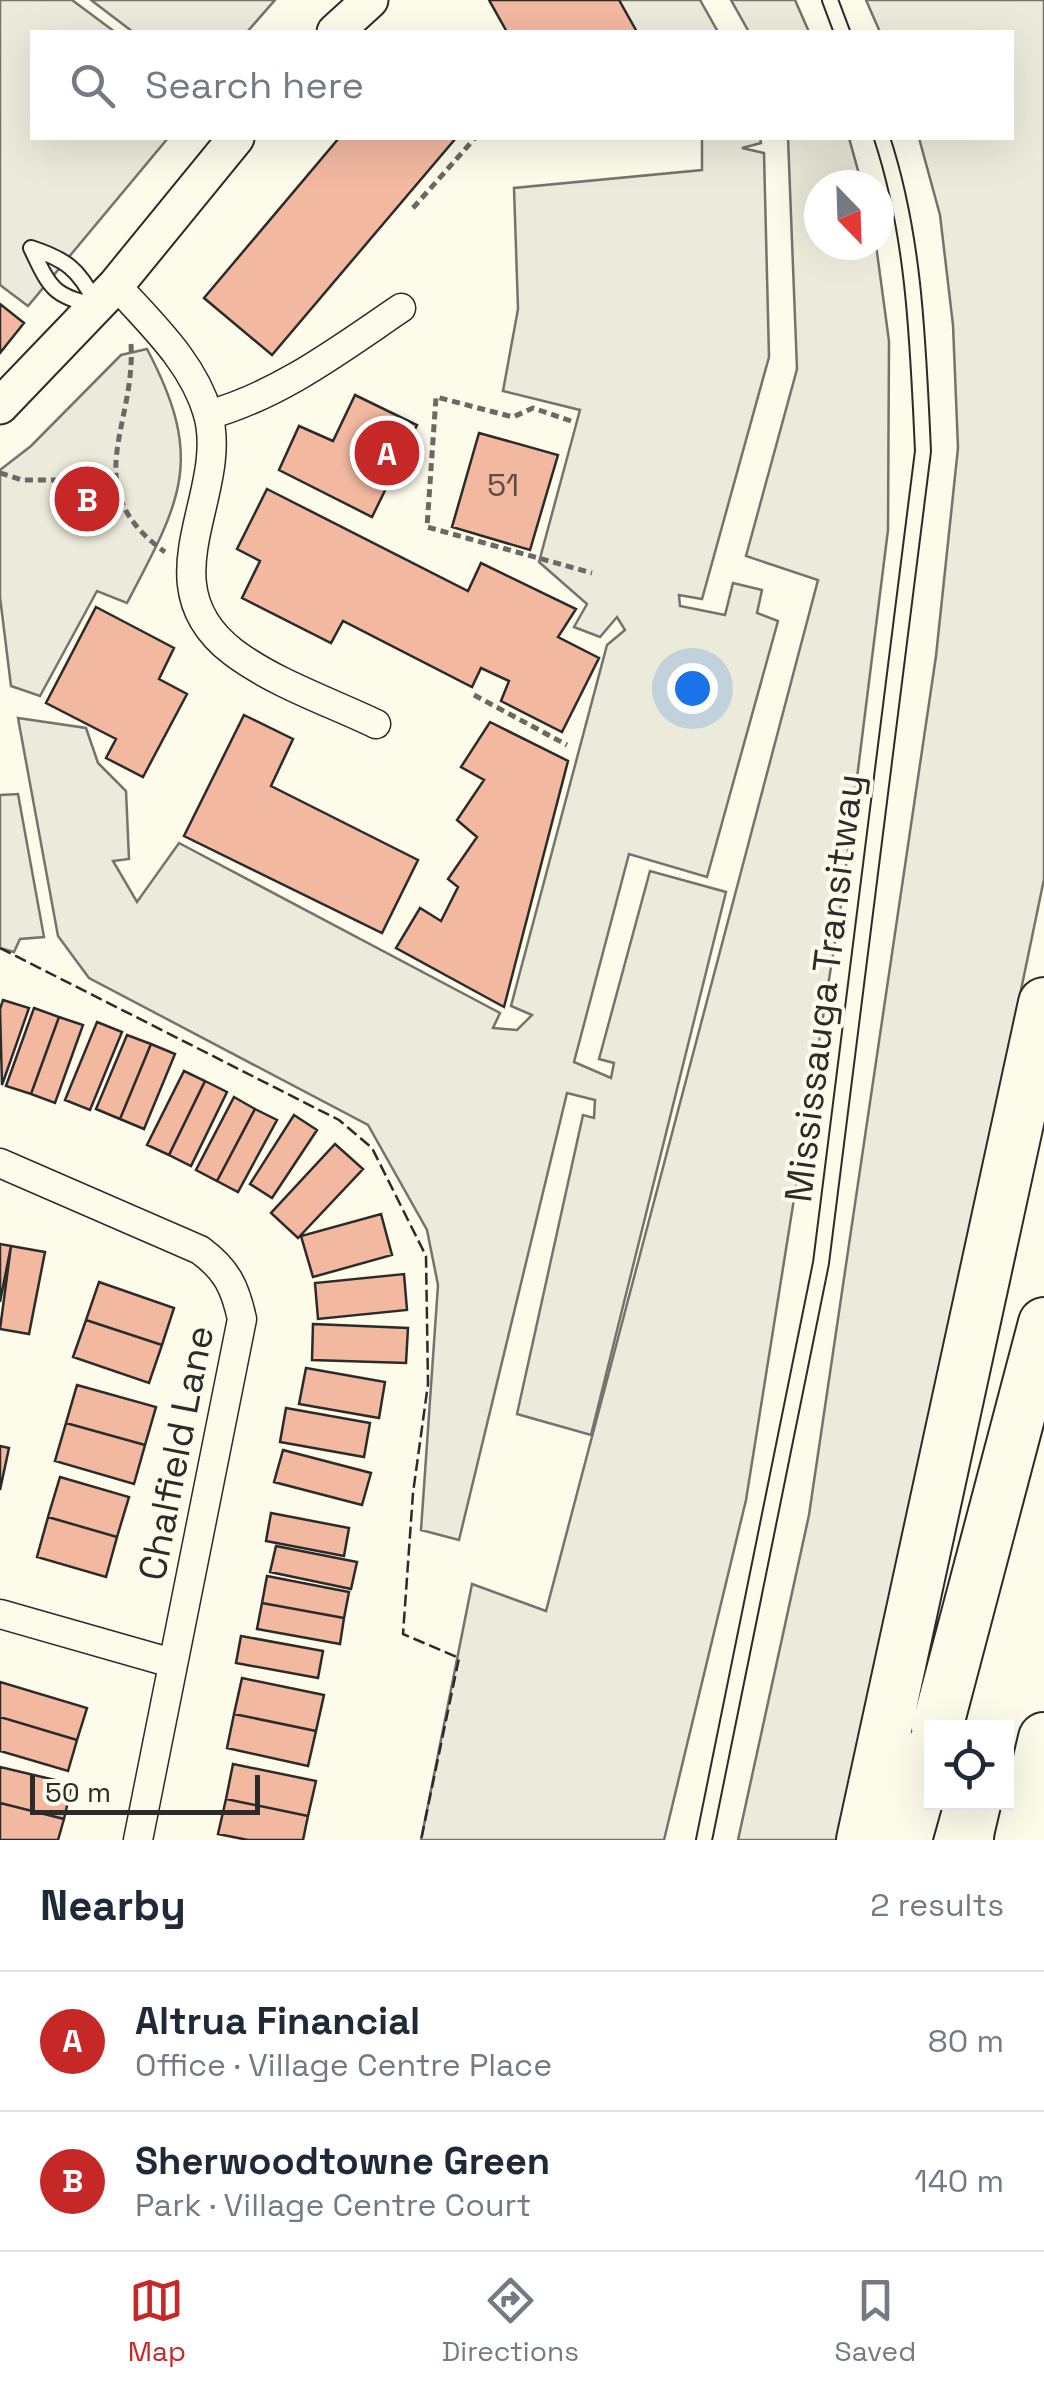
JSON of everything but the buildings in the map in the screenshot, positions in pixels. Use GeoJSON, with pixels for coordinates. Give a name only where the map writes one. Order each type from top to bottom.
{"type":"FeatureCollection","features":[{"type":"Feature","properties":{"kind":"highway"},"geometry":{"type":"LineString","coordinates":[[862,1840],[1044,1002]]}},
{"type":"Feature","properties":{"kind":"highway"},"geometry":{"type":"LineString","coordinates":[[939,1720],[1044,1323]]}},
{"type":"Feature","properties":{"kind":"highway"},"geometry":{"type":"LineString","coordinates":[[1020,1840],[1044,1738]]}},
{"type":"Feature","properties":{"kind":"highway"},"geometry":{"type":"LineString","coordinates":[[906,1840],[924,1776]]}},
{"type":"Feature","properties":{"kind":"street"},"geometry":{"type":"LineString","coordinates":[[337,30],[370,0]]}},
{"type":"Feature","properties":{"kind":"street"},"geometry":{"type":"LineString","coordinates":[[0,406],[106,295],[234,140]]}},
{"type":"Feature","properties":{"kind":"street"},"geometry":{"type":"LineString","coordinates":[[106,295],[178,352],[208,415],[208,453],[191,549],[190,582],[199,608],[232,652],[376,724]]}},
{"type":"Feature","properties":{"kind":"street"},"geometry":{"type":"LineString","coordinates":[[208,415],[245,405],[302,376],[401,308]]}},
{"type":"Feature","properties":{"kind":"street","name":"Chalfield Lane"},"geometry":{"type":"LineString","coordinates":[[0,1163],[200,1250],[222,1266],[235,1287],[242,1319],[232,1385],[138,1840]]}},
{"type":"Feature","properties":{"kind":"street"},"geometry":{"type":"LineString","coordinates":[[0,1614],[172,1664]]}},
{"type":"Feature","properties":{"kind":"lane"},"geometry":{"type":"LineString","coordinates":[[830,0],[841,30]]}},
{"type":"Feature","properties":{"kind":"lane","name":"Mississauga Transitway"},"geometry":{"type":"LineString","coordinates":[[704,1840],[821,1263],[923,451],[916,316],[894,173],[883,140]]}},
{"type":"Feature","properties":{"kind":"lane"},"geometry":{"type":"LineString","coordinates":[[31,248],[67,260],[106,295],[64,299],[48,283],[31,248]]}},
{"type":"Feature","properties":{"kind":"path"},"geometry":{"type":"LineString","coordinates":[[414,208],[473,140]]}},
{"type":"Feature","properties":{"kind":"path"},"geometry":{"type":"LineString","coordinates":[[130,336],[132,361],[112,480],[144,537],[168,554]]}},
{"type":"Feature","properties":{"kind":"path"},"geometry":{"type":"LineString","coordinates":[[572,421],[533,408],[513,416],[436,397],[426,527],[592,573]]}},
{"type":"Feature","properties":{"kind":"path"},"geometry":{"type":"LineString","coordinates":[[0,473],[22,480],[112,480]]}},
{"type":"Feature","properties":{"kind":"path"},"geometry":{"type":"LineString","coordinates":[[474,695],[567,745]]}},
{"type":"Feature","properties":{"kind":"shaded area"},"geometry":{"type":"Polygon","coordinates":[[[0,0],[72,0],[112,30],[30,30],[30,140],[166,140],[28,306],[0,285],[0,0]]]}},
{"type":"Feature","properties":{"kind":"shaded area"},"geometry":{"type":"Polygon","coordinates":[[[91,0],[275,0],[249,30],[130,30],[91,0]]]}},
{"type":"Feature","properties":{"kind":"shaded area"},"geometry":{"type":"Polygon","coordinates":[[[615,0],[700,0],[717,30],[633,30],[615,0]]]}},
{"type":"Feature","properties":{"kind":"shaded area"},"geometry":{"type":"Polygon","coordinates":[[[731,0],[795,0],[808,30],[748,30],[731,0]]]}},
{"type":"Feature","properties":{"kind":"shaded area"},"geometry":{"type":"Polygon","coordinates":[[[866,0],[1044,0],[1044,879],[913,1511],[837,1840],[738,1840],[809,1515],[936,656],[958,448],[953,325],[940,215],[920,140],[1014,140],[1014,30],[879,30],[866,0]]]}},
{"type":"Feature","properties":{"kind":"shaded area"},"geometry":{"type":"Polygon","coordinates":[[[702,140],[760,140],[742,148],[764,153],[769,357],[702,599],[679,595],[680,606],[725,615],[733,583],[762,590],[757,613],[778,621],[707,877],[629,854],[574,1062],[611,1078],[614,1063],[599,1059],[650,871],[726,892],[591,1435],[517,1414],[583,1115],[594,1118],[595,1100],[567,1093],[459,1540],[421,1530],[438,1285],[427,1230],[368,1125],[89,978],[58,936],[18,718],[86,728],[98,763],[126,791],[129,859],[113,861],[137,902],[179,843],[500,1013],[493,1028],[517,1030],[532,1015],[511,1006],[607,645],[625,630],[617,617],[600,637],[574,627],[587,604],[539,562],[580,410],[503,391],[518,309],[514,188],[702,170],[702,140]]]}},
{"type":"Feature","properties":{"kind":"shaded area"},"geometry":{"type":"Polygon","coordinates":[[[788,140],[850,140],[858,170],[804,170],[804,260],[878,260],[889,341],[888,530],[842,898],[746,1500],[664,1840],[421,1840],[472,1584],[546,1611],[818,580],[746,556],[797,369],[788,140]]]}},
{"type":"Feature","properties":{"kind":"shaded area"},"geometry":{"type":"Polygon","coordinates":[[[147,349],[165,387],[181,450],[173,506],[127,603],[97,591],[40,696],[11,686],[0,597],[0,470],[31,446],[121,355],[147,349]]]}},
{"type":"Feature","properties":{"kind":"shaded area"},"geometry":{"type":"Polygon","coordinates":[[[18,794],[44,937],[20,939],[14,952],[0,948],[0,795],[18,794]]]}},
{"type":"Feature","properties":{"kind":"fence"},"geometry":{"type":"LineString","coordinates":[[0,948],[339,1120],[372,1148],[426,1256],[428,1384],[413,1493],[403,1634],[459,1658],[421,1840]]}},
{"type":"Feature","properties":{"kind":"place","name":"Altrua Financial"},"geometry":{"type":"Point","coordinates":[387,453]}},
{"type":"Feature","properties":{"kind":"place","name":"Sherwoodtowne Green"},"geometry":{"type":"Point","coordinates":[87,499]}}]}
